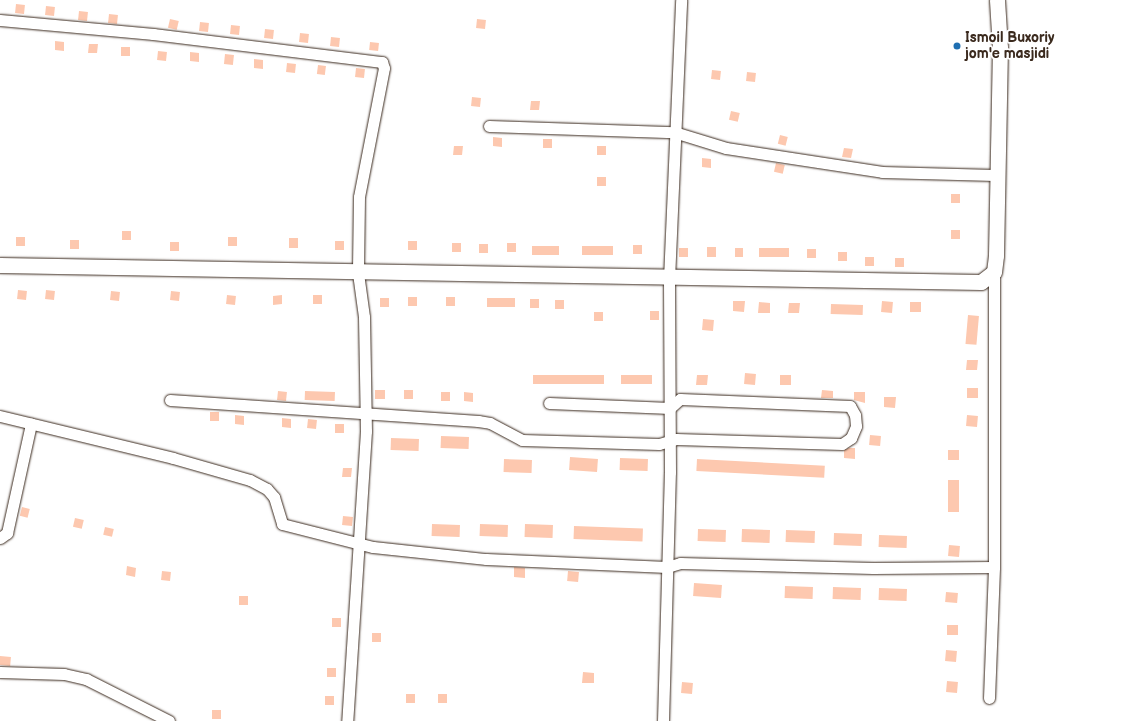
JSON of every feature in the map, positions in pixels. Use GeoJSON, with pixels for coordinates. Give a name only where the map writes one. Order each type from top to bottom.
{"type":"FeatureCollection","features":[{"type":"Feature","properties":{"kind":"main road"},"geometry":{"type":"LineString","coordinates":[[0,266],[668,279],[981,282],[994,272],[998,175],[1000,48],[997,0]]}},
{"type":"Feature","properties":{"kind":"street"},"geometry":{"type":"LineString","coordinates":[[663,721],[670,441],[668,279],[681,0]]}},
{"type":"Feature","properties":{"kind":"street"},"geometry":{"type":"LineString","coordinates":[[0,20],[153,34],[382,62],[384,68],[359,197],[358,272],[364,317],[366,414],[347,721]]}},
{"type":"Feature","properties":{"kind":"street"},"geometry":{"type":"LineString","coordinates":[[489,126],[674,132],[726,148],[882,172],[998,175]]}},
{"type":"Feature","properties":{"kind":"street"},"geometry":{"type":"LineString","coordinates":[[989,698],[994,567],[994,272]]}},
{"type":"Feature","properties":{"kind":"street"},"geometry":{"type":"LineString","coordinates":[[170,400],[478,421],[490,423],[522,440],[659,444],[676,439],[842,444],[851,438],[856,426],[855,415],[850,406],[680,399],[670,408],[549,403]]}},
{"type":"Feature","properties":{"kind":"street"},"geometry":{"type":"LineString","coordinates":[[0,416],[172,458],[250,480],[267,489],[274,497],[282,524],[359,542],[373,547],[486,559],[667,568],[680,563],[873,568],[994,567]]}},
{"type":"Feature","properties":{"kind":"street"},"geometry":{"type":"LineString","coordinates":[[0,538],[7,534],[31,424]]}},
{"type":"Feature","properties":{"kind":"street"},"geometry":{"type":"LineString","coordinates":[[0,672],[64,674],[86,680],[169,721]]}},
{"type":"Feature","properties":{"kind":"building"},"geometry":{"type":"Polygon","coordinates":[[[16,4],[25,5],[24,14],[15,13],[16,4]]]}},
{"type":"Feature","properties":{"kind":"building"},"geometry":{"type":"Polygon","coordinates":[[[46,6],[55,7],[54,16],[45,15],[46,6]]]}},
{"type":"Feature","properties":{"kind":"building"},"geometry":{"type":"Polygon","coordinates":[[[79,11],[88,12],[87,21],[78,20],[79,11]]]}},
{"type":"Feature","properties":{"kind":"building"},"geometry":{"type":"Polygon","coordinates":[[[109,14],[118,15],[117,24],[108,23],[109,14]]]}},
{"type":"Feature","properties":{"kind":"building"},"geometry":{"type":"Polygon","coordinates":[[[170,19],[179,21],[177,30],[168,28],[170,19]]]}},
{"type":"Feature","properties":{"kind":"building"},"geometry":{"type":"Polygon","coordinates":[[[477,19],[486,20],[485,29],[476,28],[477,19]]]}},
{"type":"Feature","properties":{"kind":"building"},"geometry":{"type":"Polygon","coordinates":[[[200,22],[209,23],[208,32],[199,31],[200,22]]]}},
{"type":"Feature","properties":{"kind":"building"},"geometry":{"type":"Polygon","coordinates":[[[231,25],[240,26],[239,35],[230,34],[231,25]]]}},
{"type":"Feature","properties":{"kind":"building"},"geometry":{"type":"Polygon","coordinates":[[[265,29],[274,30],[273,39],[264,38],[265,29]]]}},
{"type":"Feature","properties":{"kind":"building"},"geometry":{"type":"Polygon","coordinates":[[[300,33],[309,34],[308,43],[299,42],[300,33]]]}},
{"type":"Feature","properties":{"kind":"building"},"geometry":{"type":"Polygon","coordinates":[[[331,37],[340,38],[339,47],[330,46],[331,37]]]}},
{"type":"Feature","properties":{"kind":"building"},"geometry":{"type":"Polygon","coordinates":[[[55,41],[64,42],[64,51],[55,50],[55,41]]]}},
{"type":"Feature","properties":{"kind":"building"},"geometry":{"type":"Polygon","coordinates":[[[370,42],[379,43],[378,51],[369,50],[370,42]]]}},
{"type":"Feature","properties":{"kind":"building"},"geometry":{"type":"Polygon","coordinates":[[[89,44],[98,44],[97,53],[88,53],[89,44]]]}},
{"type":"Feature","properties":{"kind":"building"},"geometry":{"type":"Polygon","coordinates":[[[121,47],[130,47],[130,56],[121,56],[121,47]]]}},
{"type":"Feature","properties":{"kind":"building"},"geometry":{"type":"Polygon","coordinates":[[[158,51],[167,52],[166,61],[157,60],[158,51]]]}},
{"type":"Feature","properties":{"kind":"building"},"geometry":{"type":"Polygon","coordinates":[[[190,52],[199,53],[199,62],[190,61],[190,52]]]}},
{"type":"Feature","properties":{"kind":"building"},"geometry":{"type":"Polygon","coordinates":[[[225,54],[234,55],[233,65],[224,64],[225,54]]]}},
{"type":"Feature","properties":{"kind":"building"},"geometry":{"type":"Polygon","coordinates":[[[254,59],[263,60],[263,69],[254,68],[254,59]]]}},
{"type":"Feature","properties":{"kind":"building"},"geometry":{"type":"Polygon","coordinates":[[[287,63],[296,64],[295,73],[286,72],[287,63]]]}},
{"type":"Feature","properties":{"kind":"building"},"geometry":{"type":"Polygon","coordinates":[[[318,65],[326,66],[325,75],[317,74],[318,65]]]}},
{"type":"Feature","properties":{"kind":"building"},"geometry":{"type":"Polygon","coordinates":[[[356,68],[365,69],[364,78],[355,77],[356,68]]]}},
{"type":"Feature","properties":{"kind":"building"},"geometry":{"type":"Polygon","coordinates":[[[712,70],[721,71],[720,80],[711,79],[712,70]]]}},
{"type":"Feature","properties":{"kind":"building"},"geometry":{"type":"Polygon","coordinates":[[[747,72],[756,73],[755,82],[746,81],[747,72]]]}},
{"type":"Feature","properties":{"kind":"building"},"geometry":{"type":"Polygon","coordinates":[[[472,97],[481,98],[480,107],[471,106],[472,97]]]}},
{"type":"Feature","properties":{"kind":"building"},"geometry":{"type":"Polygon","coordinates":[[[531,101],[540,101],[539,110],[530,110],[531,101]]]}},
{"type":"Feature","properties":{"kind":"building"},"geometry":{"type":"Polygon","coordinates":[[[731,111],[740,113],[738,122],[729,120],[731,111]]]}},
{"type":"Feature","properties":{"kind":"building"},"geometry":{"type":"Polygon","coordinates":[[[780,135],[788,137],[786,146],[778,144],[780,135]]]}},
{"type":"Feature","properties":{"kind":"building"},"geometry":{"type":"Polygon","coordinates":[[[493,137],[502,138],[502,147],[493,146],[493,137]]]}},
{"type":"Feature","properties":{"kind":"building"},"geometry":{"type":"Polygon","coordinates":[[[543,139],[552,139],[552,148],[543,148],[543,139]]]}},
{"type":"Feature","properties":{"kind":"building"},"geometry":{"type":"Polygon","coordinates":[[[454,146],[463,146],[462,155],[453,155],[454,146]]]}},
{"type":"Feature","properties":{"kind":"building"},"geometry":{"type":"Polygon","coordinates":[[[597,146],[606,146],[606,155],[597,155],[597,146]]]}},
{"type":"Feature","properties":{"kind":"building"},"geometry":{"type":"Polygon","coordinates":[[[844,148],[853,149],[851,158],[842,157],[844,148]]]}},
{"type":"Feature","properties":{"kind":"building"},"geometry":{"type":"Polygon","coordinates":[[[702,158],[711,159],[711,168],[702,167],[702,158]]]}},
{"type":"Feature","properties":{"kind":"building"},"geometry":{"type":"Polygon","coordinates":[[[776,163],[785,165],[783,174],[774,172],[776,163]]]}},
{"type":"Feature","properties":{"kind":"building"},"geometry":{"type":"Polygon","coordinates":[[[597,177],[606,177],[606,186],[597,186],[597,177]]]}},
{"type":"Feature","properties":{"kind":"building"},"geometry":{"type":"Polygon","coordinates":[[[951,194],[960,194],[960,203],[951,203],[951,194]]]}},
{"type":"Feature","properties":{"kind":"building"},"geometry":{"type":"Polygon","coordinates":[[[951,230],[960,230],[960,239],[951,239],[951,230]]]}},
{"type":"Feature","properties":{"kind":"building"},"geometry":{"type":"Polygon","coordinates":[[[122,231],[131,231],[131,240],[122,240],[122,231]]]}},
{"type":"Feature","properties":{"kind":"building"},"geometry":{"type":"Polygon","coordinates":[[[16,237],[25,237],[25,246],[16,246],[16,237]]]}},
{"type":"Feature","properties":{"kind":"building"},"geometry":{"type":"Polygon","coordinates":[[[228,237],[237,237],[237,246],[228,246],[228,237]]]}},
{"type":"Feature","properties":{"kind":"building"},"geometry":{"type":"Polygon","coordinates":[[[289,238],[298,238],[298,248],[289,248],[289,238]]]}},
{"type":"Feature","properties":{"kind":"building"},"geometry":{"type":"Polygon","coordinates":[[[70,240],[79,240],[79,249],[70,249],[70,240]]]}},
{"type":"Feature","properties":{"kind":"building"},"geometry":{"type":"Polygon","coordinates":[[[335,241],[344,241],[344,250],[335,250],[335,241]]]}},
{"type":"Feature","properties":{"kind":"building"},"geometry":{"type":"Polygon","coordinates":[[[408,241],[417,241],[417,250],[408,250],[408,241]]]}},
{"type":"Feature","properties":{"kind":"building"},"geometry":{"type":"Polygon","coordinates":[[[170,242],[179,242],[179,251],[170,251],[170,242]]]}},
{"type":"Feature","properties":{"kind":"building"},"geometry":{"type":"Polygon","coordinates":[[[452,243],[461,243],[461,252],[452,252],[452,243]]]}},
{"type":"Feature","properties":{"kind":"building"},"geometry":{"type":"Polygon","coordinates":[[[507,243],[516,243],[516,252],[507,252],[507,243]]]}},
{"type":"Feature","properties":{"kind":"building"},"geometry":{"type":"Polygon","coordinates":[[[479,244],[488,244],[488,253],[479,253],[479,244]]]}},
{"type":"Feature","properties":{"kind":"building"},"geometry":{"type":"Polygon","coordinates":[[[633,245],[642,245],[642,254],[633,254],[633,245]]]}},
{"type":"Feature","properties":{"kind":"building"},"geometry":{"type":"Polygon","coordinates":[[[532,246],[559,246],[559,255],[532,255],[532,246]]]}},
{"type":"Feature","properties":{"kind":"building"},"geometry":{"type":"Polygon","coordinates":[[[582,246],[613,246],[613,255],[582,255],[582,246]]]}},
{"type":"Feature","properties":{"kind":"building"},"geometry":{"type":"Polygon","coordinates":[[[707,247],[716,247],[716,257],[707,257],[707,247]]]}},
{"type":"Feature","properties":{"kind":"building"},"geometry":{"type":"Polygon","coordinates":[[[679,248],[688,248],[688,257],[679,257],[679,248]]]}},
{"type":"Feature","properties":{"kind":"building"},"geometry":{"type":"Polygon","coordinates":[[[735,248],[743,248],[743,257],[735,257],[735,248]]]}},
{"type":"Feature","properties":{"kind":"building"},"geometry":{"type":"Polygon","coordinates":[[[759,248],[789,248],[789,257],[759,257],[759,248]]]}},
{"type":"Feature","properties":{"kind":"building"},"geometry":{"type":"Polygon","coordinates":[[[807,249],[816,249],[816,258],[807,258],[807,249]]]}},
{"type":"Feature","properties":{"kind":"building"},"geometry":{"type":"Polygon","coordinates":[[[838,252],[847,252],[847,261],[838,261],[838,252]]]}},
{"type":"Feature","properties":{"kind":"building"},"geometry":{"type":"Polygon","coordinates":[[[865,257],[874,257],[874,266],[865,266],[865,257]]]}},
{"type":"Feature","properties":{"kind":"building"},"geometry":{"type":"Polygon","coordinates":[[[895,258],[904,258],[904,267],[895,267],[895,258]]]}},
{"type":"Feature","properties":{"kind":"building"},"geometry":{"type":"Polygon","coordinates":[[[18,290],[27,291],[26,300],[17,299],[18,290]]]}},
{"type":"Feature","properties":{"kind":"building"},"geometry":{"type":"Polygon","coordinates":[[[46,290],[55,291],[54,300],[45,299],[46,290]]]}},
{"type":"Feature","properties":{"kind":"building"},"geometry":{"type":"Polygon","coordinates":[[[111,291],[120,292],[119,301],[110,300],[111,291]]]}},
{"type":"Feature","properties":{"kind":"building"},"geometry":{"type":"Polygon","coordinates":[[[171,291],[180,292],[179,301],[170,300],[171,291]]]}},
{"type":"Feature","properties":{"kind":"building"},"geometry":{"type":"Polygon","coordinates":[[[227,295],[236,296],[235,305],[226,304],[227,295]]]}},
{"type":"Feature","properties":{"kind":"building"},"geometry":{"type":"Polygon","coordinates":[[[282,295],[282,304],[273,305],[273,296],[282,295]]]}},
{"type":"Feature","properties":{"kind":"building"},"geometry":{"type":"Polygon","coordinates":[[[313,295],[322,295],[322,304],[313,304],[313,295]]]}},
{"type":"Feature","properties":{"kind":"building"},"geometry":{"type":"Polygon","coordinates":[[[408,297],[417,297],[417,306],[408,306],[408,297]]]}},
{"type":"Feature","properties":{"kind":"building"},"geometry":{"type":"Polygon","coordinates":[[[446,297],[455,297],[455,306],[446,306],[446,297]]]}},
{"type":"Feature","properties":{"kind":"building"},"geometry":{"type":"Polygon","coordinates":[[[380,298],[389,298],[389,307],[380,307],[380,298]]]}},
{"type":"Feature","properties":{"kind":"building"},"geometry":{"type":"Polygon","coordinates":[[[487,298],[515,298],[515,307],[487,307],[487,298]]]}},
{"type":"Feature","properties":{"kind":"building"},"geometry":{"type":"Polygon","coordinates":[[[530,299],[539,299],[539,308],[530,308],[530,299]]]}},
{"type":"Feature","properties":{"kind":"building"},"geometry":{"type":"Polygon","coordinates":[[[555,300],[564,300],[564,309],[555,309],[555,300]]]}},
{"type":"Feature","properties":{"kind":"building"},"geometry":{"type":"Polygon","coordinates":[[[733,301],[745,301],[744,312],[733,311],[733,301]]]}},
{"type":"Feature","properties":{"kind":"building"},"geometry":{"type":"Polygon","coordinates":[[[882,301],[893,302],[892,313],[881,312],[882,301]]]}},
{"type":"Feature","properties":{"kind":"building"},"geometry":{"type":"Polygon","coordinates":[[[759,302],[770,303],[770,313],[758,313],[759,302]]]}},
{"type":"Feature","properties":{"kind":"building"},"geometry":{"type":"Polygon","coordinates":[[[910,302],[921,302],[921,312],[910,312],[910,302]]]}},
{"type":"Feature","properties":{"kind":"building"},"geometry":{"type":"Polygon","coordinates":[[[789,303],[800,303],[799,313],[788,313],[789,303]]]}},
{"type":"Feature","properties":{"kind":"building"},"geometry":{"type":"Polygon","coordinates":[[[831,304],[863,305],[863,315],[831,314],[831,304]]]}},
{"type":"Feature","properties":{"kind":"building"},"geometry":{"type":"Polygon","coordinates":[[[650,311],[659,311],[659,320],[650,320],[650,311]]]}},
{"type":"Feature","properties":{"kind":"building"},"geometry":{"type":"Polygon","coordinates":[[[594,312],[603,312],[603,321],[594,321],[594,312]]]}},
{"type":"Feature","properties":{"kind":"building"},"geometry":{"type":"Polygon","coordinates":[[[968,315],[979,316],[976,345],[965,344],[968,315]]]}},
{"type":"Feature","properties":{"kind":"building"},"geometry":{"type":"Polygon","coordinates":[[[703,319],[714,320],[713,331],[702,330],[703,319]]]}},
{"type":"Feature","properties":{"kind":"building"},"geometry":{"type":"Polygon","coordinates":[[[967,360],[978,360],[977,370],[966,370],[967,360]]]}},
{"type":"Feature","properties":{"kind":"building"},"geometry":{"type":"Polygon","coordinates":[[[745,373],[756,374],[755,385],[744,384],[745,373]]]}},
{"type":"Feature","properties":{"kind":"building"},"geometry":{"type":"Polygon","coordinates":[[[533,375],[604,375],[604,384],[533,384],[533,375]]]}},
{"type":"Feature","properties":{"kind":"building"},"geometry":{"type":"Polygon","coordinates":[[[621,375],[652,375],[652,384],[621,384],[621,375]]]}},
{"type":"Feature","properties":{"kind":"building"},"geometry":{"type":"Polygon","coordinates":[[[697,375],[708,375],[707,385],[696,385],[697,375]]]}},
{"type":"Feature","properties":{"kind":"building"},"geometry":{"type":"Polygon","coordinates":[[[780,375],[791,375],[791,385],[780,385],[780,375]]]}},
{"type":"Feature","properties":{"kind":"building"},"geometry":{"type":"Polygon","coordinates":[[[967,388],[978,388],[978,398],[967,398],[967,388]]]}},
{"type":"Feature","properties":{"kind":"building"},"geometry":{"type":"Polygon","coordinates":[[[375,390],[385,390],[385,399],[375,399],[375,390]]]}},
{"type":"Feature","properties":{"kind":"building"},"geometry":{"type":"Polygon","coordinates":[[[404,390],[413,390],[413,399],[404,399],[404,390]]]}},
{"type":"Feature","properties":{"kind":"building"},"geometry":{"type":"Polygon","coordinates":[[[822,390],[833,391],[833,398],[821,398],[822,390]]]}},
{"type":"Feature","properties":{"kind":"building"},"geometry":{"type":"Polygon","coordinates":[[[278,391],[287,392],[286,401],[277,400],[278,391]]]}},
{"type":"Feature","properties":{"kind":"building"},"geometry":{"type":"Polygon","coordinates":[[[305,391],[335,392],[335,401],[305,400],[305,391]]]}},
{"type":"Feature","properties":{"kind":"building"},"geometry":{"type":"Polygon","coordinates":[[[441,392],[450,392],[450,401],[441,401],[441,392]]]}},
{"type":"Feature","properties":{"kind":"building"},"geometry":{"type":"Polygon","coordinates":[[[464,392],[473,393],[473,402],[464,401],[464,392]]]}},
{"type":"Feature","properties":{"kind":"building"},"geometry":{"type":"Polygon","coordinates":[[[854,392],[865,392],[865,403],[854,400],[854,392]]]}},
{"type":"Feature","properties":{"kind":"building"},"geometry":{"type":"Polygon","coordinates":[[[884,397],[896,397],[895,408],[884,407],[884,397]]]}},
{"type":"Feature","properties":{"kind":"building"},"geometry":{"type":"Polygon","coordinates":[[[210,412],[219,412],[219,421],[210,421],[210,412]]]}},
{"type":"Feature","properties":{"kind":"building"},"geometry":{"type":"Polygon","coordinates":[[[235,415],[244,416],[244,425],[235,424],[235,415]]]}},
{"type":"Feature","properties":{"kind":"building"},"geometry":{"type":"Polygon","coordinates":[[[967,415],[978,416],[977,427],[966,426],[967,415]]]}},
{"type":"Feature","properties":{"kind":"building"},"geometry":{"type":"Polygon","coordinates":[[[282,418],[291,419],[291,428],[282,427],[282,418]]]}},
{"type":"Feature","properties":{"kind":"building"},"geometry":{"type":"Polygon","coordinates":[[[308,419],[317,420],[316,429],[307,428],[308,419]]]}},
{"type":"Feature","properties":{"kind":"building"},"geometry":{"type":"Polygon","coordinates":[[[335,424],[344,424],[344,433],[335,433],[335,424]]]}},
{"type":"Feature","properties":{"kind":"building"},"geometry":{"type":"Polygon","coordinates":[[[870,435],[881,436],[880,446],[869,445],[870,435]]]}},
{"type":"Feature","properties":{"kind":"building"},"geometry":{"type":"Polygon","coordinates":[[[441,436],[469,437],[469,449],[441,448],[441,436]]]}},
{"type":"Feature","properties":{"kind":"building"},"geometry":{"type":"Polygon","coordinates":[[[391,438],[419,439],[419,451],[391,450],[391,438]]]}},
{"type":"Feature","properties":{"kind":"building"},"geometry":{"type":"Polygon","coordinates":[[[855,448],[855,459],[844,458],[844,450],[855,448]]]}},
{"type":"Feature","properties":{"kind":"building"},"geometry":{"type":"Polygon","coordinates":[[[948,450],[959,450],[959,460],[948,460],[948,450]]]}},
{"type":"Feature","properties":{"kind":"building"},"geometry":{"type":"Polygon","coordinates":[[[570,457],[598,459],[597,472],[569,470],[570,457]]]}},
{"type":"Feature","properties":{"kind":"building"},"geometry":{"type":"Polygon","coordinates":[[[620,458],[648,459],[648,471],[620,470],[620,458]]]}},
{"type":"Feature","properties":{"kind":"building"},"geometry":{"type":"Polygon","coordinates":[[[504,459],[532,460],[532,473],[504,472],[504,459]]]}},
{"type":"Feature","properties":{"kind":"building"},"geometry":{"type":"Polygon","coordinates":[[[697,459],[825,466],[824,478],[696,471],[697,459]]]}},
{"type":"Feature","properties":{"kind":"building"},"geometry":{"type":"Polygon","coordinates":[[[343,468],[352,468],[351,477],[342,477],[343,468]]]}},
{"type":"Feature","properties":{"kind":"building"},"geometry":{"type":"Polygon","coordinates":[[[948,480],[959,480],[959,512],[948,512],[948,480]]]}},
{"type":"Feature","properties":{"kind":"building"},"geometry":{"type":"Polygon","coordinates":[[[22,507],[30,509],[28,518],[20,516],[22,507]]]}},
{"type":"Feature","properties":{"kind":"building"},"geometry":{"type":"Polygon","coordinates":[[[343,516],[353,517],[352,526],[342,525],[343,516]]]}},
{"type":"Feature","properties":{"kind":"building"},"geometry":{"type":"Polygon","coordinates":[[[75,518],[84,520],[82,529],[73,527],[75,518]]]}},
{"type":"Feature","properties":{"kind":"building"},"geometry":{"type":"Polygon","coordinates":[[[432,524],[460,525],[460,537],[432,536],[432,524]]]}},
{"type":"Feature","properties":{"kind":"building"},"geometry":{"type":"Polygon","coordinates":[[[480,524],[508,525],[508,537],[480,536],[480,524]]]}},
{"type":"Feature","properties":{"kind":"building"},"geometry":{"type":"Polygon","coordinates":[[[525,524],[553,525],[553,538],[525,537],[525,524]]]}},
{"type":"Feature","properties":{"kind":"building"},"geometry":{"type":"Polygon","coordinates":[[[574,526],[643,528],[643,541],[574,539],[574,526]]]}},
{"type":"Feature","properties":{"kind":"building"},"geometry":{"type":"Polygon","coordinates":[[[105,527],[114,529],[112,537],[103,535],[105,527]]]}},
{"type":"Feature","properties":{"kind":"building"},"geometry":{"type":"Polygon","coordinates":[[[698,529],[726,530],[726,542],[698,541],[698,529]]]}},
{"type":"Feature","properties":{"kind":"building"},"geometry":{"type":"Polygon","coordinates":[[[742,529],[770,530],[770,543],[742,542],[742,529]]]}},
{"type":"Feature","properties":{"kind":"building"},"geometry":{"type":"Polygon","coordinates":[[[786,530],[815,531],[815,543],[786,542],[786,530]]]}},
{"type":"Feature","properties":{"kind":"building"},"geometry":{"type":"Polygon","coordinates":[[[834,533],[862,534],[862,546],[834,545],[834,533]]]}},
{"type":"Feature","properties":{"kind":"building"},"geometry":{"type":"Polygon","coordinates":[[[879,535],[907,536],[907,548],[879,547],[879,535]]]}},
{"type":"Feature","properties":{"kind":"building"},"geometry":{"type":"Polygon","coordinates":[[[949,545],[960,546],[959,557],[948,556],[949,545]]]}},
{"type":"Feature","properties":{"kind":"building"},"geometry":{"type":"Polygon","coordinates":[[[127,566],[136,568],[135,577],[126,575],[127,566]]]}},
{"type":"Feature","properties":{"kind":"building"},"geometry":{"type":"Polygon","coordinates":[[[514,567],[525,568],[525,578],[514,577],[514,567]]]}},
{"type":"Feature","properties":{"kind":"building"},"geometry":{"type":"Polygon","coordinates":[[[162,571],[171,572],[170,581],[161,580],[162,571]]]}},
{"type":"Feature","properties":{"kind":"building"},"geometry":{"type":"Polygon","coordinates":[[[568,571],[579,572],[578,582],[567,581],[568,571]]]}},
{"type":"Feature","properties":{"kind":"building"},"geometry":{"type":"Polygon","coordinates":[[[694,583],[722,585],[721,598],[693,596],[694,583]]]}},
{"type":"Feature","properties":{"kind":"building"},"geometry":{"type":"Polygon","coordinates":[[[785,586],[813,587],[813,599],[785,598],[785,586]]]}},
{"type":"Feature","properties":{"kind":"building"},"geometry":{"type":"Polygon","coordinates":[[[833,587],[861,588],[861,600],[833,599],[833,587]]]}},
{"type":"Feature","properties":{"kind":"building"},"geometry":{"type":"Polygon","coordinates":[[[879,588],[907,589],[907,601],[879,600],[879,588]]]}},
{"type":"Feature","properties":{"kind":"building"},"geometry":{"type":"Polygon","coordinates":[[[946,592],[958,593],[957,603],[945,602],[946,592]]]}},
{"type":"Feature","properties":{"kind":"building"},"geometry":{"type":"Polygon","coordinates":[[[239,596],[248,596],[248,605],[239,605],[239,596]]]}},
{"type":"Feature","properties":{"kind":"building"},"geometry":{"type":"Polygon","coordinates":[[[332,618],[341,618],[341,627],[332,627],[332,618]]]}},
{"type":"Feature","properties":{"kind":"building"},"geometry":{"type":"Polygon","coordinates":[[[947,625],[958,625],[958,635],[947,635],[947,625]]]}},
{"type":"Feature","properties":{"kind":"building"},"geometry":{"type":"Polygon","coordinates":[[[372,633],[381,633],[381,642],[372,642],[372,633]]]}},
{"type":"Feature","properties":{"kind":"building"},"geometry":{"type":"Polygon","coordinates":[[[946,650],[957,651],[956,662],[945,661],[946,650]]]}},
{"type":"Feature","properties":{"kind":"building"},"geometry":{"type":"Polygon","coordinates":[[[0,656],[11,657],[10,666],[0,665],[0,656]]]}},
{"type":"Feature","properties":{"kind":"building"},"geometry":{"type":"Polygon","coordinates":[[[327,668],[336,668],[336,677],[327,677],[327,668]]]}},
{"type":"Feature","properties":{"kind":"building"},"geometry":{"type":"Polygon","coordinates":[[[583,672],[594,673],[594,683],[582,683],[583,672]]]}},
{"type":"Feature","properties":{"kind":"building"},"geometry":{"type":"Polygon","coordinates":[[[947,681],[958,682],[957,693],[946,692],[947,681]]]}},
{"type":"Feature","properties":{"kind":"building"},"geometry":{"type":"Polygon","coordinates":[[[682,682],[693,683],[692,694],[681,693],[682,682]]]}},
{"type":"Feature","properties":{"kind":"building"},"geometry":{"type":"Polygon","coordinates":[[[406,694],[415,694],[415,703],[406,703],[406,694]]]}},
{"type":"Feature","properties":{"kind":"building"},"geometry":{"type":"Polygon","coordinates":[[[438,694],[447,694],[447,703],[438,703],[438,694]]]}},
{"type":"Feature","properties":{"kind":"building"},"geometry":{"type":"Polygon","coordinates":[[[325,696],[334,696],[334,705],[325,705],[325,696]]]}},
{"type":"Feature","properties":{"kind":"building"},"geometry":{"type":"Polygon","coordinates":[[[212,710],[221,710],[221,719],[212,719],[212,710]]]}},
{"type":"Feature","properties":{"kind":"place","name":"Ismoil Buxoriy jom'e masjidi"},"geometry":{"type":"Point","coordinates":[957,46]}}]}
